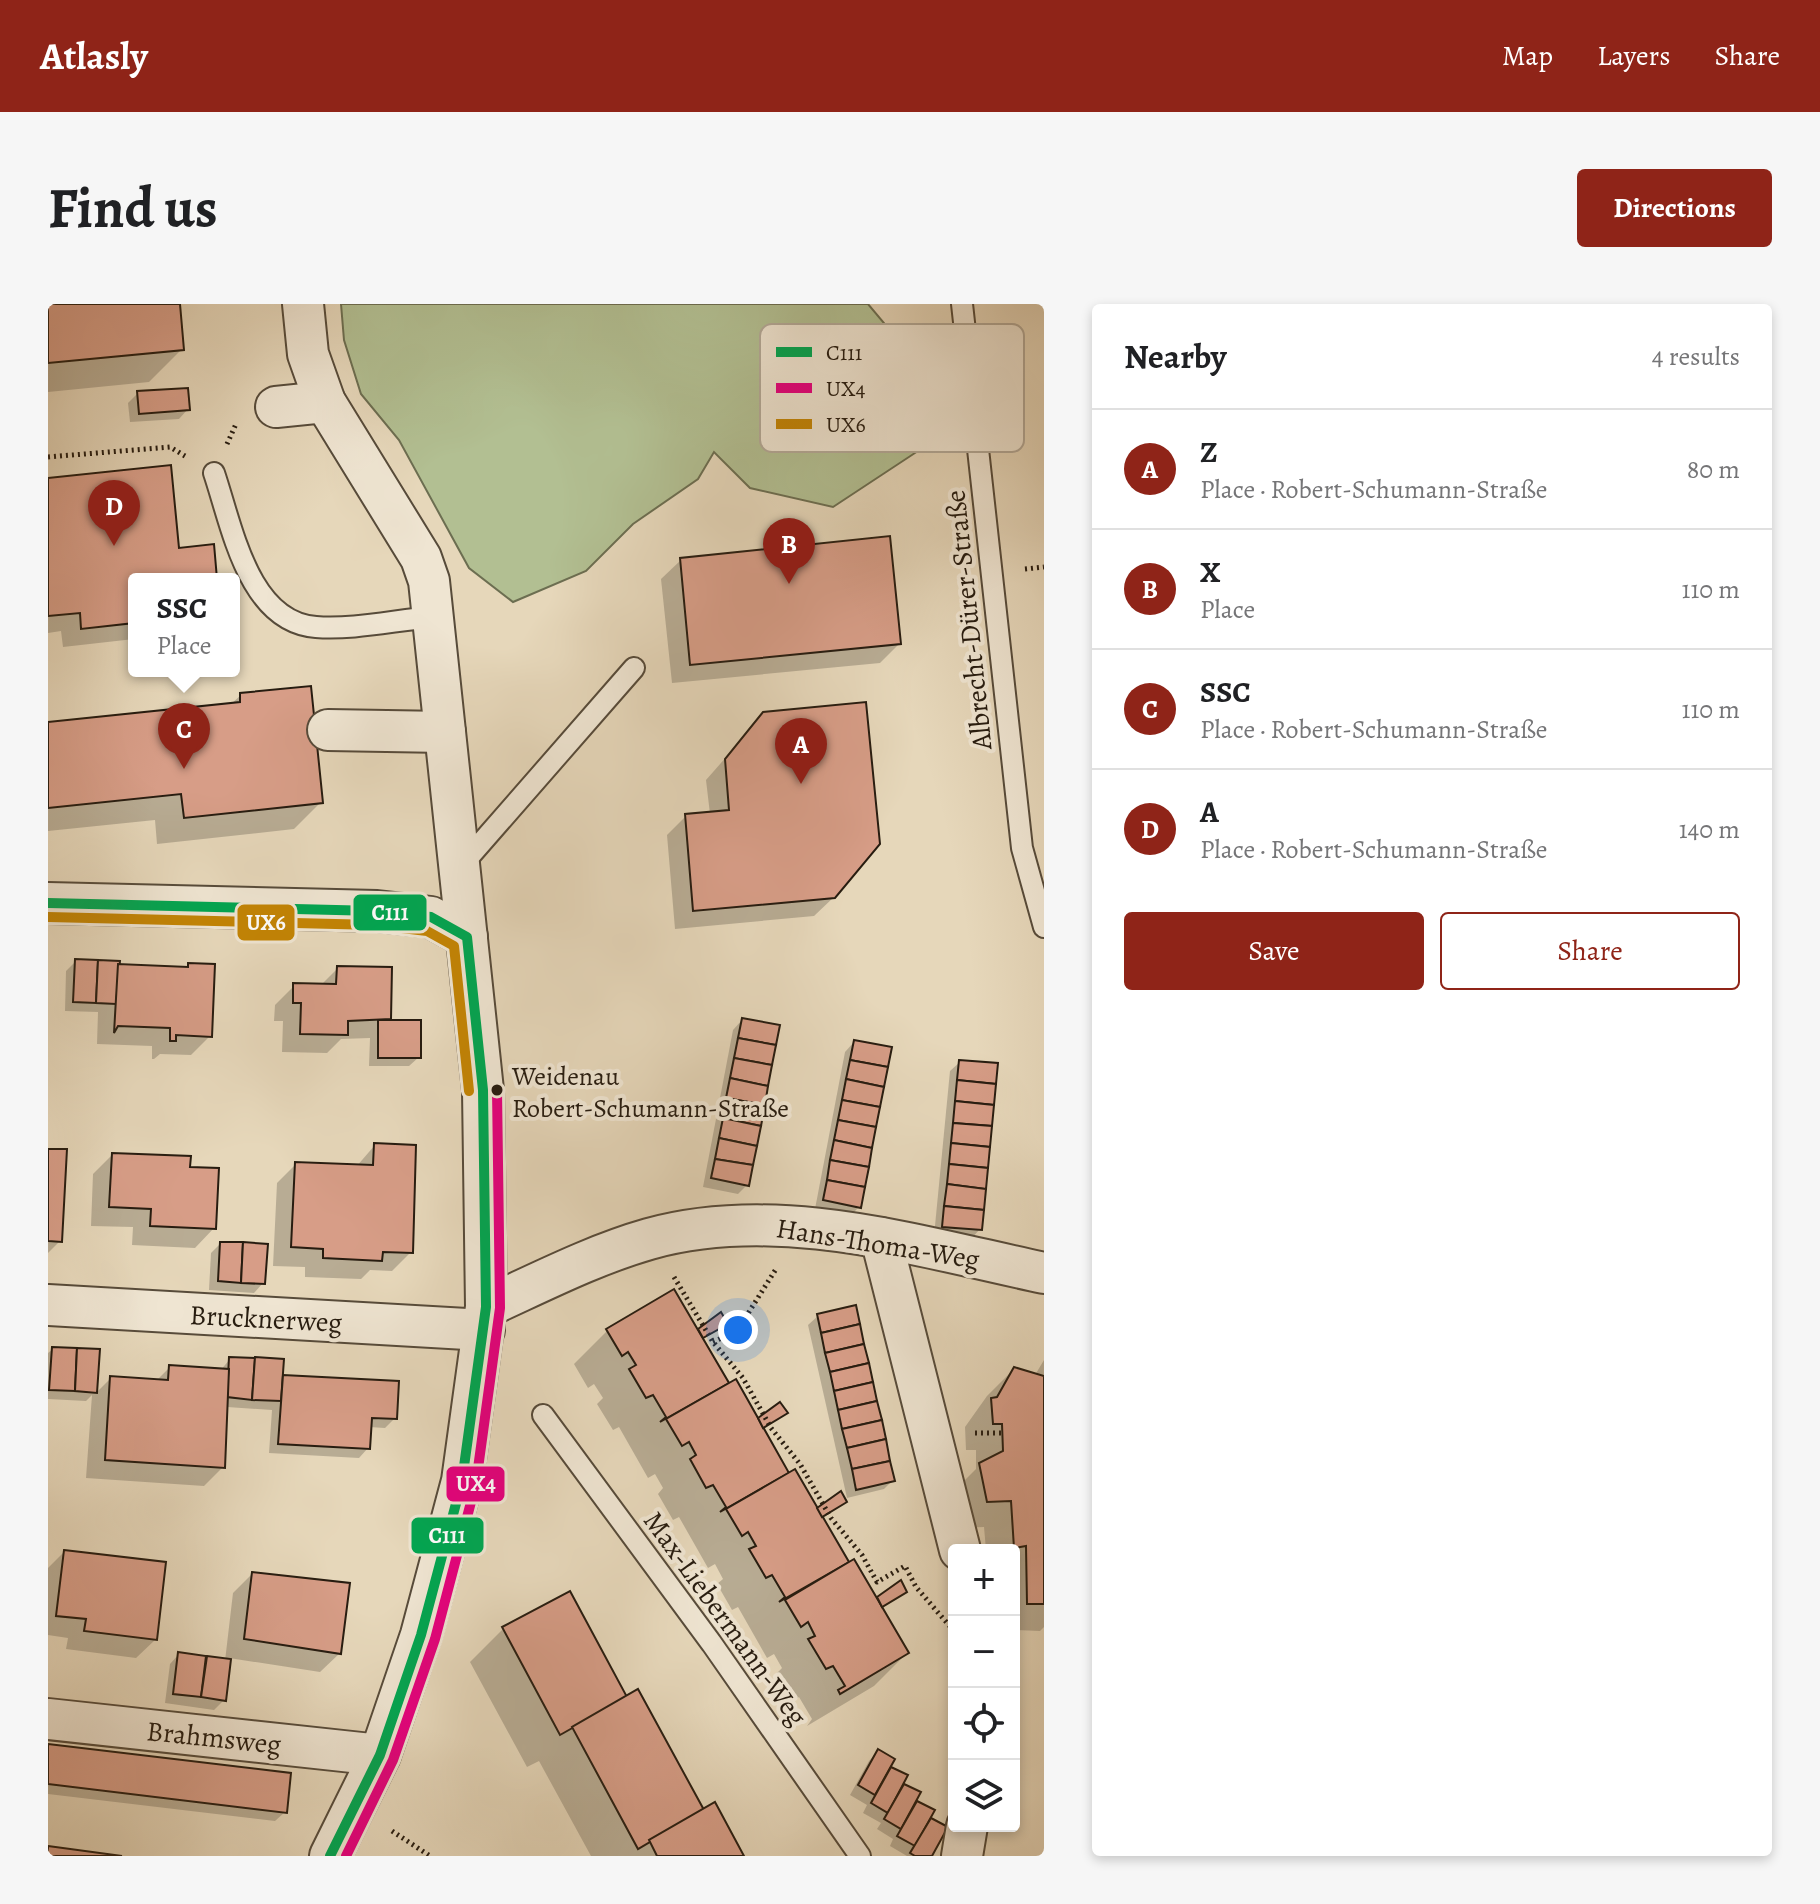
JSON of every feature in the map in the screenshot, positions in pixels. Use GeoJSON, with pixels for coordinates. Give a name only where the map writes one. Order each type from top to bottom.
{"type":"FeatureCollection","features":[{"type":"Feature","properties":{"kind":"street"},"geometry":{"type":"LineString","coordinates":[[303,304],[308,354],[325,402],[421,558],[429,581],[483,1090],[485,1319],[462,1481],[421,1635],[380,1755],[330,1856]]}},
{"type":"Feature","properties":{"kind":"street"},"geometry":{"type":"LineString","coordinates":[[276,407],[325,402]]}},
{"type":"Feature","properties":{"kind":"street"},"geometry":{"type":"LineString","coordinates":[[328,730],[445,732]]}},
{"type":"Feature","properties":{"kind":"street"},"geometry":{"type":"LineString","coordinates":[[48,903],[377,911],[431,917],[467,937]]}},
{"type":"Feature","properties":{"kind":"street","name":"Hans-Thoma-Weg"},"geometry":{"type":"LineString","coordinates":[[485,1319],[594,1259],[650,1239],[761,1223],[881,1238],[1044,1273]]}},
{"type":"Feature","properties":{"kind":"street"},"geometry":{"type":"LineString","coordinates":[[881,1238],[958,1544]]}},
{"type":"Feature","properties":{"kind":"street","name":"Brucknerweg"},"geometry":{"type":"LineString","coordinates":[[48,1305],[485,1319]]}},
{"type":"Feature","properties":{"kind":"street","name":"Brahmsweg"},"geometry":{"type":"LineString","coordinates":[[48,1719],[380,1755]]}},
{"type":"Feature","properties":{"kind":"street"},"geometry":{"type":"LineString","coordinates":[[962,1856],[966,1832]]}},
{"type":"Feature","properties":{"kind":"lane","name":"Albrecht-Dürer-Straße"},"geometry":{"type":"LineString","coordinates":[[962,304],[964,324]]}},
{"type":"Feature","properties":{"kind":"lane","name":"Albrecht-Dürer-Straße"},"geometry":{"type":"LineString","coordinates":[[978,452],[1022,848],[1044,927]]}},
{"type":"Feature","properties":{"kind":"lane"},"geometry":{"type":"LineString","coordinates":[[214,473],[248,575],[269,608],[314,627],[433,617]]}},
{"type":"Feature","properties":{"kind":"lane"},"geometry":{"type":"LineString","coordinates":[[461,866],[634,668]]}},
{"type":"Feature","properties":{"kind":"lane","name":"Max-Liebermann-Weg"},"geometry":{"type":"LineString","coordinates":[[543,1415],[712,1644],[860,1856]]}},
{"type":"Feature","properties":{"kind":"path"},"geometry":{"type":"LineString","coordinates":[[48,457],[170,447],[214,473]]}},
{"type":"Feature","properties":{"kind":"path"},"geometry":{"type":"LineString","coordinates":[[713,1342],[737,1331],[802,1229]]}},
{"type":"Feature","properties":{"kind":"path"},"geometry":{"type":"LineString","coordinates":[[650,1239],[713,1342],[743,1378],[771,1428],[800,1464],[831,1518],[862,1555],[877,1582],[905,1566],[916,1587],[948,1624]]}},
{"type":"Feature","properties":{"kind":"green space"},"geometry":{"type":"Polygon","coordinates":[[[341,304],[868,304],[885,324],[760,324],[760,452],[916,452],[833,507],[750,488],[714,452],[698,479],[633,524],[586,571],[513,602],[469,568],[399,440],[361,394],[344,340],[341,304]]]}},
{"type":"Feature","properties":{"kind":"building"},"geometry":{"type":"Polygon","coordinates":[[[48,304],[180,304],[184,350],[48,363],[48,304]]]}},
{"type":"Feature","properties":{"kind":"building"},"geometry":{"type":"Polygon","coordinates":[[[188,388],[190,410],[139,414],[137,391],[188,388]]]}},
{"type":"Feature","properties":{"kind":"building"},"geometry":{"type":"Polygon","coordinates":[[[171,465],[179,548],[214,544],[216,573],[128,573],[128,624],[81,629],[80,613],[48,616],[48,478],[171,465]]]}},
{"type":"Feature","properties":{"kind":"building"},"geometry":{"type":"Polygon","coordinates":[[[890,536],[901,644],[690,665],[680,558],[890,536]]]}},
{"type":"Feature","properties":{"kind":"building"},"geometry":{"type":"Polygon","coordinates":[[[311,686],[323,803],[184,818],[181,794],[48,808],[48,722],[240,702],[240,693],[311,686]]]}},
{"type":"Feature","properties":{"kind":"building"},"geometry":{"type":"Polygon","coordinates":[[[866,702],[880,844],[835,898],[693,911],[685,814],[729,810],[725,759],[763,712],[866,702]]]}},
{"type":"Feature","properties":{"kind":"building"},"geometry":{"type":"Polygon","coordinates":[[[75,959],[98,960],[96,1003],[73,1002],[75,959]]]}},
{"type":"Feature","properties":{"kind":"building"},"geometry":{"type":"Polygon","coordinates":[[[98,960],[120,961],[116,1004],[96,1003],[98,960]]]}},
{"type":"Feature","properties":{"kind":"building"},"geometry":{"type":"Polygon","coordinates":[[[188,963],[215,964],[212,1037],[176,1035],[176,1041],[170,1041],[170,1028],[118,1026],[114,1033],[118,964],[188,967],[188,963]]]}},
{"type":"Feature","properties":{"kind":"building"},"geometry":{"type":"Polygon","coordinates":[[[337,966],[392,967],[391,1019],[348,1021],[348,1035],[300,1034],[301,1003],[293,1003],[293,983],[336,984],[337,966]]]}},
{"type":"Feature","properties":{"kind":"building"},"geometry":{"type":"Polygon","coordinates":[[[742,1018],[780,1025],[776,1045],[738,1038],[742,1018]]]}},
{"type":"Feature","properties":{"kind":"building"},"geometry":{"type":"Polygon","coordinates":[[[378,1020],[421,1020],[421,1058],[378,1058],[378,1020]]]}},
{"type":"Feature","properties":{"kind":"building"},"geometry":{"type":"Polygon","coordinates":[[[738,1038],[776,1045],[772,1065],[734,1058],[738,1038]]]}},
{"type":"Feature","properties":{"kind":"building"},"geometry":{"type":"Polygon","coordinates":[[[854,1040],[892,1047],[888,1067],[850,1060],[854,1040]]]}},
{"type":"Feature","properties":{"kind":"building"},"geometry":{"type":"Polygon","coordinates":[[[734,1058],[772,1065],[768,1086],[730,1078],[734,1058]]]}},
{"type":"Feature","properties":{"kind":"building"},"geometry":{"type":"Polygon","coordinates":[[[850,1060],[888,1067],[884,1087],[846,1079],[850,1060]]]}},
{"type":"Feature","properties":{"kind":"building"},"geometry":{"type":"Polygon","coordinates":[[[959,1060],[998,1063],[996,1084],[957,1080],[959,1060]]]}},
{"type":"Feature","properties":{"kind":"building"},"geometry":{"type":"Polygon","coordinates":[[[730,1078],[768,1086],[765,1105],[726,1098],[730,1078]]]}},
{"type":"Feature","properties":{"kind":"building"},"geometry":{"type":"Polygon","coordinates":[[[846,1079],[884,1087],[880,1107],[842,1100],[846,1079]]]}},
{"type":"Feature","properties":{"kind":"building"},"geometry":{"type":"Polygon","coordinates":[[[957,1080],[996,1084],[994,1105],[955,1101],[957,1080]]]}},
{"type":"Feature","properties":{"kind":"building"},"geometry":{"type":"Polygon","coordinates":[[[726,1098],[765,1105],[761,1126],[723,1118],[726,1098]]]}},
{"type":"Feature","properties":{"kind":"building"},"geometry":{"type":"Polygon","coordinates":[[[842,1100],[880,1107],[876,1127],[838,1120],[842,1100]]]}},
{"type":"Feature","properties":{"kind":"building"},"geometry":{"type":"Polygon","coordinates":[[[955,1101],[994,1105],[992,1126],[953,1123],[955,1101]]]}},
{"type":"Feature","properties":{"kind":"building"},"geometry":{"type":"Polygon","coordinates":[[[723,1118],[761,1126],[757,1146],[719,1138],[723,1118]]]}},
{"type":"Feature","properties":{"kind":"building"},"geometry":{"type":"Polygon","coordinates":[[[838,1120],[876,1127],[872,1148],[834,1140],[838,1120]]]}},
{"type":"Feature","properties":{"kind":"building"},"geometry":{"type":"Polygon","coordinates":[[[953,1123],[992,1126],[990,1147],[951,1143],[953,1123]]]}},
{"type":"Feature","properties":{"kind":"building"},"geometry":{"type":"Polygon","coordinates":[[[719,1138],[757,1146],[753,1165],[715,1159],[719,1138]]]}},
{"type":"Feature","properties":{"kind":"building"},"geometry":{"type":"Polygon","coordinates":[[[834,1140],[872,1148],[869,1167],[830,1160],[834,1140]]]}},
{"type":"Feature","properties":{"kind":"building"},"geometry":{"type":"Polygon","coordinates":[[[374,1143],[416,1145],[413,1253],[383,1252],[382,1261],[323,1258],[323,1249],[291,1247],[295,1162],[373,1165],[374,1143]]]}},
{"type":"Feature","properties":{"kind":"building"},"geometry":{"type":"Polygon","coordinates":[[[951,1143],[990,1147],[988,1168],[949,1164],[951,1143]]]}},
{"type":"Feature","properties":{"kind":"building"},"geometry":{"type":"Polygon","coordinates":[[[48,1149],[67,1149],[62,1242],[48,1241],[48,1149]]]}},
{"type":"Feature","properties":{"kind":"building"},"geometry":{"type":"Polygon","coordinates":[[[112,1153],[191,1156],[190,1167],[219,1168],[216,1229],[150,1226],[151,1209],[109,1207],[112,1153]]]}},
{"type":"Feature","properties":{"kind":"building"},"geometry":{"type":"Polygon","coordinates":[[[715,1159],[753,1165],[749,1186],[711,1178],[715,1159]]]}},
{"type":"Feature","properties":{"kind":"building"},"geometry":{"type":"Polygon","coordinates":[[[830,1160],[869,1167],[865,1187],[827,1180],[830,1160]]]}},
{"type":"Feature","properties":{"kind":"building"},"geometry":{"type":"Polygon","coordinates":[[[949,1164],[988,1168],[986,1189],[947,1184],[949,1164]]]}},
{"type":"Feature","properties":{"kind":"building"},"geometry":{"type":"Polygon","coordinates":[[[827,1180],[865,1187],[861,1208],[823,1200],[827,1180]]]}},
{"type":"Feature","properties":{"kind":"building"},"geometry":{"type":"Polygon","coordinates":[[[947,1184],[986,1189],[984,1210],[944,1206],[947,1184]]]}},
{"type":"Feature","properties":{"kind":"building"},"geometry":{"type":"Polygon","coordinates":[[[944,1206],[984,1210],[982,1230],[942,1227],[944,1206]]]}},
{"type":"Feature","properties":{"kind":"building"},"geometry":{"type":"Polygon","coordinates":[[[220,1242],[243,1242],[241,1283],[218,1281],[220,1242]]]}},
{"type":"Feature","properties":{"kind":"building"},"geometry":{"type":"Polygon","coordinates":[[[243,1242],[268,1244],[265,1284],[241,1283],[243,1242]]]}},
{"type":"Feature","properties":{"kind":"building"},"geometry":{"type":"Polygon","coordinates":[[[674,1289],[729,1383],[660,1422],[666,1417],[653,1395],[646,1398],[629,1369],[636,1365],[628,1352],[622,1356],[606,1329],[674,1289]]]}},
{"type":"Feature","properties":{"kind":"building"},"geometry":{"type":"Polygon","coordinates":[[[856,1305],[860,1324],[821,1333],[817,1314],[856,1305]]]}},
{"type":"Feature","properties":{"kind":"building"},"geometry":{"type":"Polygon","coordinates":[[[721,1312],[728,1324],[703,1338],[698,1329],[721,1312]]]}},
{"type":"Feature","properties":{"kind":"building"},"geometry":{"type":"Polygon","coordinates":[[[860,1324],[864,1344],[825,1353],[821,1333],[860,1324]]]}},
{"type":"Feature","properties":{"kind":"building"},"geometry":{"type":"Polygon","coordinates":[[[864,1344],[869,1363],[830,1372],[825,1353],[864,1344]]]}},
{"type":"Feature","properties":{"kind":"building"},"geometry":{"type":"Polygon","coordinates":[[[52,1347],[77,1348],[75,1391],[49,1390],[52,1347]]]}},
{"type":"Feature","properties":{"kind":"building"},"geometry":{"type":"Polygon","coordinates":[[[77,1348],[100,1349],[97,1393],[75,1391],[77,1348]]]}},
{"type":"Feature","properties":{"kind":"building"},"geometry":{"type":"Polygon","coordinates":[[[229,1357],[255,1358],[252,1400],[227,1397],[229,1357]]]}},
{"type":"Feature","properties":{"kind":"building"},"geometry":{"type":"Polygon","coordinates":[[[255,1357],[284,1359],[281,1401],[252,1400],[255,1357]]]}},
{"type":"Feature","properties":{"kind":"building"},"geometry":{"type":"Polygon","coordinates":[[[869,1363],[873,1382],[834,1391],[830,1372],[869,1363]]]}},
{"type":"Feature","properties":{"kind":"building"},"geometry":{"type":"Polygon","coordinates":[[[169,1365],[229,1369],[225,1468],[105,1460],[110,1376],[168,1380],[169,1365]]]}},
{"type":"Feature","properties":{"kind":"building"},"geometry":{"type":"Polygon","coordinates":[[[1014,1367],[1044,1376],[1044,1604],[1027,1604],[1026,1546],[1014,1544],[1011,1501],[987,1502],[979,1463],[1003,1451],[1002,1424],[993,1424],[991,1398],[997,1397],[1014,1367]]]}},
{"type":"Feature","properties":{"kind":"building"},"geometry":{"type":"Polygon","coordinates":[[[283,1375],[399,1381],[397,1419],[372,1418],[370,1449],[278,1444],[283,1375]]]}},
{"type":"Feature","properties":{"kind":"building"},"geometry":{"type":"Polygon","coordinates":[[[736,1379],[789,1473],[720,1512],[726,1507],[713,1485],[706,1488],[690,1459],[696,1455],[689,1442],[682,1446],[666,1419],[736,1379]]]}},
{"type":"Feature","properties":{"kind":"building"},"geometry":{"type":"Polygon","coordinates":[[[873,1382],[877,1401],[838,1410],[834,1391],[873,1382]]]}},
{"type":"Feature","properties":{"kind":"building"},"geometry":{"type":"Polygon","coordinates":[[[877,1401],[882,1420],[842,1429],[838,1410],[877,1401]]]}},
{"type":"Feature","properties":{"kind":"building"},"geometry":{"type":"Polygon","coordinates":[[[780,1402],[788,1413],[763,1428],[758,1418],[780,1402]]]}},
{"type":"Feature","properties":{"kind":"building"},"geometry":{"type":"Polygon","coordinates":[[[882,1420],[886,1439],[847,1448],[842,1429],[882,1420]]]}},
{"type":"Feature","properties":{"kind":"building"},"geometry":{"type":"Polygon","coordinates":[[[886,1439],[890,1461],[852,1469],[847,1448],[886,1439]]]}},
{"type":"Feature","properties":{"kind":"building"},"geometry":{"type":"Polygon","coordinates":[[[890,1461],[895,1481],[856,1490],[852,1469],[890,1461]]]}},
{"type":"Feature","properties":{"kind":"building"},"geometry":{"type":"Polygon","coordinates":[[[795,1469],[849,1562],[779,1602],[785,1597],[772,1575],[766,1578],[749,1549],[756,1546],[748,1532],[742,1536],[726,1509],[795,1469]]]}},
{"type":"Feature","properties":{"kind":"building"},"geometry":{"type":"Polygon","coordinates":[[[841,1491],[847,1502],[822,1517],[817,1508],[841,1491]]]}},
{"type":"Feature","properties":{"kind":"building"},"geometry":{"type":"Polygon","coordinates":[[[64,1550],[166,1562],[157,1640],[84,1631],[86,1619],[56,1616],[64,1550]]]}},
{"type":"Feature","properties":{"kind":"building"},"geometry":{"type":"Polygon","coordinates":[[[854,1559],[909,1653],[840,1694],[838,1690],[845,1686],[833,1666],[826,1669],[808,1639],[815,1636],[808,1622],[801,1627],[785,1600],[854,1559]]]}},
{"type":"Feature","properties":{"kind":"building"},"geometry":{"type":"Polygon","coordinates":[[[252,1572],[350,1583],[341,1654],[244,1639],[252,1572]]]}},
{"type":"Feature","properties":{"kind":"building"},"geometry":{"type":"Polygon","coordinates":[[[901,1580],[907,1592],[882,1607],[877,1597],[901,1580]]]}},
{"type":"Feature","properties":{"kind":"building"},"geometry":{"type":"Polygon","coordinates":[[[570,1591],[627,1697],[560,1735],[502,1627],[570,1591]]]}},
{"type":"Feature","properties":{"kind":"building"},"geometry":{"type":"Polygon","coordinates":[[[178,1652],[206,1656],[201,1697],[173,1694],[178,1652]]]}},
{"type":"Feature","properties":{"kind":"building"},"geometry":{"type":"Polygon","coordinates":[[[207,1656],[231,1659],[226,1701],[201,1697],[207,1656]]]}},
{"type":"Feature","properties":{"kind":"building"},"geometry":{"type":"Polygon","coordinates":[[[638,1689],[704,1810],[638,1849],[572,1727],[638,1689]]]}},
{"type":"Feature","properties":{"kind":"building"},"geometry":{"type":"Polygon","coordinates":[[[48,1744],[291,1773],[287,1813],[48,1784],[48,1744]]]}},
{"type":"Feature","properties":{"kind":"building"},"geometry":{"type":"Polygon","coordinates":[[[878,1749],[895,1759],[875,1795],[858,1785],[878,1749]]]}},
{"type":"Feature","properties":{"kind":"building"},"geometry":{"type":"Polygon","coordinates":[[[891,1767],[908,1775],[888,1813],[871,1803],[891,1767]]]}},
{"type":"Feature","properties":{"kind":"building"},"geometry":{"type":"Polygon","coordinates":[[[904,1784],[921,1792],[901,1829],[884,1819],[904,1784]]]}},
{"type":"Feature","properties":{"kind":"building"},"geometry":{"type":"Polygon","coordinates":[[[917,1801],[935,1810],[915,1846],[897,1836],[917,1801]]]}},
{"type":"Feature","properties":{"kind":"building"},"geometry":{"type":"Polygon","coordinates":[[[715,1802],[744,1856],[657,1856],[649,1840],[715,1802]]]}},
{"type":"Feature","properties":{"kind":"building"},"geometry":{"type":"Polygon","coordinates":[[[931,1818],[948,1827],[932,1856],[910,1853],[931,1818]]]}},
{"type":"Feature","properties":{"kind":"building"},"geometry":{"type":"Polygon","coordinates":[[[48,1846],[122,1856],[48,1856],[48,1846]]]}},
{"type":"Feature","properties":{"kind":"transit line","name":"C111"},"geometry":{"type":"LineString","coordinates":[[48,903],[377,911],[431,917],[467,937],[483,1090],[486,1307],[462,1481],[421,1635],[380,1755],[330,1856]]}},
{"type":"Feature","properties":{"kind":"transit line","name":"UX6"},"geometry":{"type":"LineString","coordinates":[[48,917],[376,925],[427,931],[454,946],[469,1091]]}},
{"type":"Feature","properties":{"kind":"transit line","name":"UX4"},"geometry":{"type":"LineString","coordinates":[[346,1856],[393,1760],[435,1639],[476,1483],[500,1308],[497,1090]]}},
{"type":"Feature","properties":{"kind":"place","name":"A"},"geometry":{"type":"Point","coordinates":[114,546]}},
{"type":"Feature","properties":{"kind":"place","name":"X"},"geometry":{"type":"Point","coordinates":[789,584]}},
{"type":"Feature","properties":{"kind":"place","name":"SSC"},"geometry":{"type":"Point","coordinates":[184,769]}},
{"type":"Feature","properties":{"kind":"place","name":"Z"},"geometry":{"type":"Point","coordinates":[801,784]}},
{"type":"Feature","properties":{"kind":"place","name":"Weidenau Robert-Schumann-Straße"},"geometry":{"type":"Point","coordinates":[497,1090]}}]}
